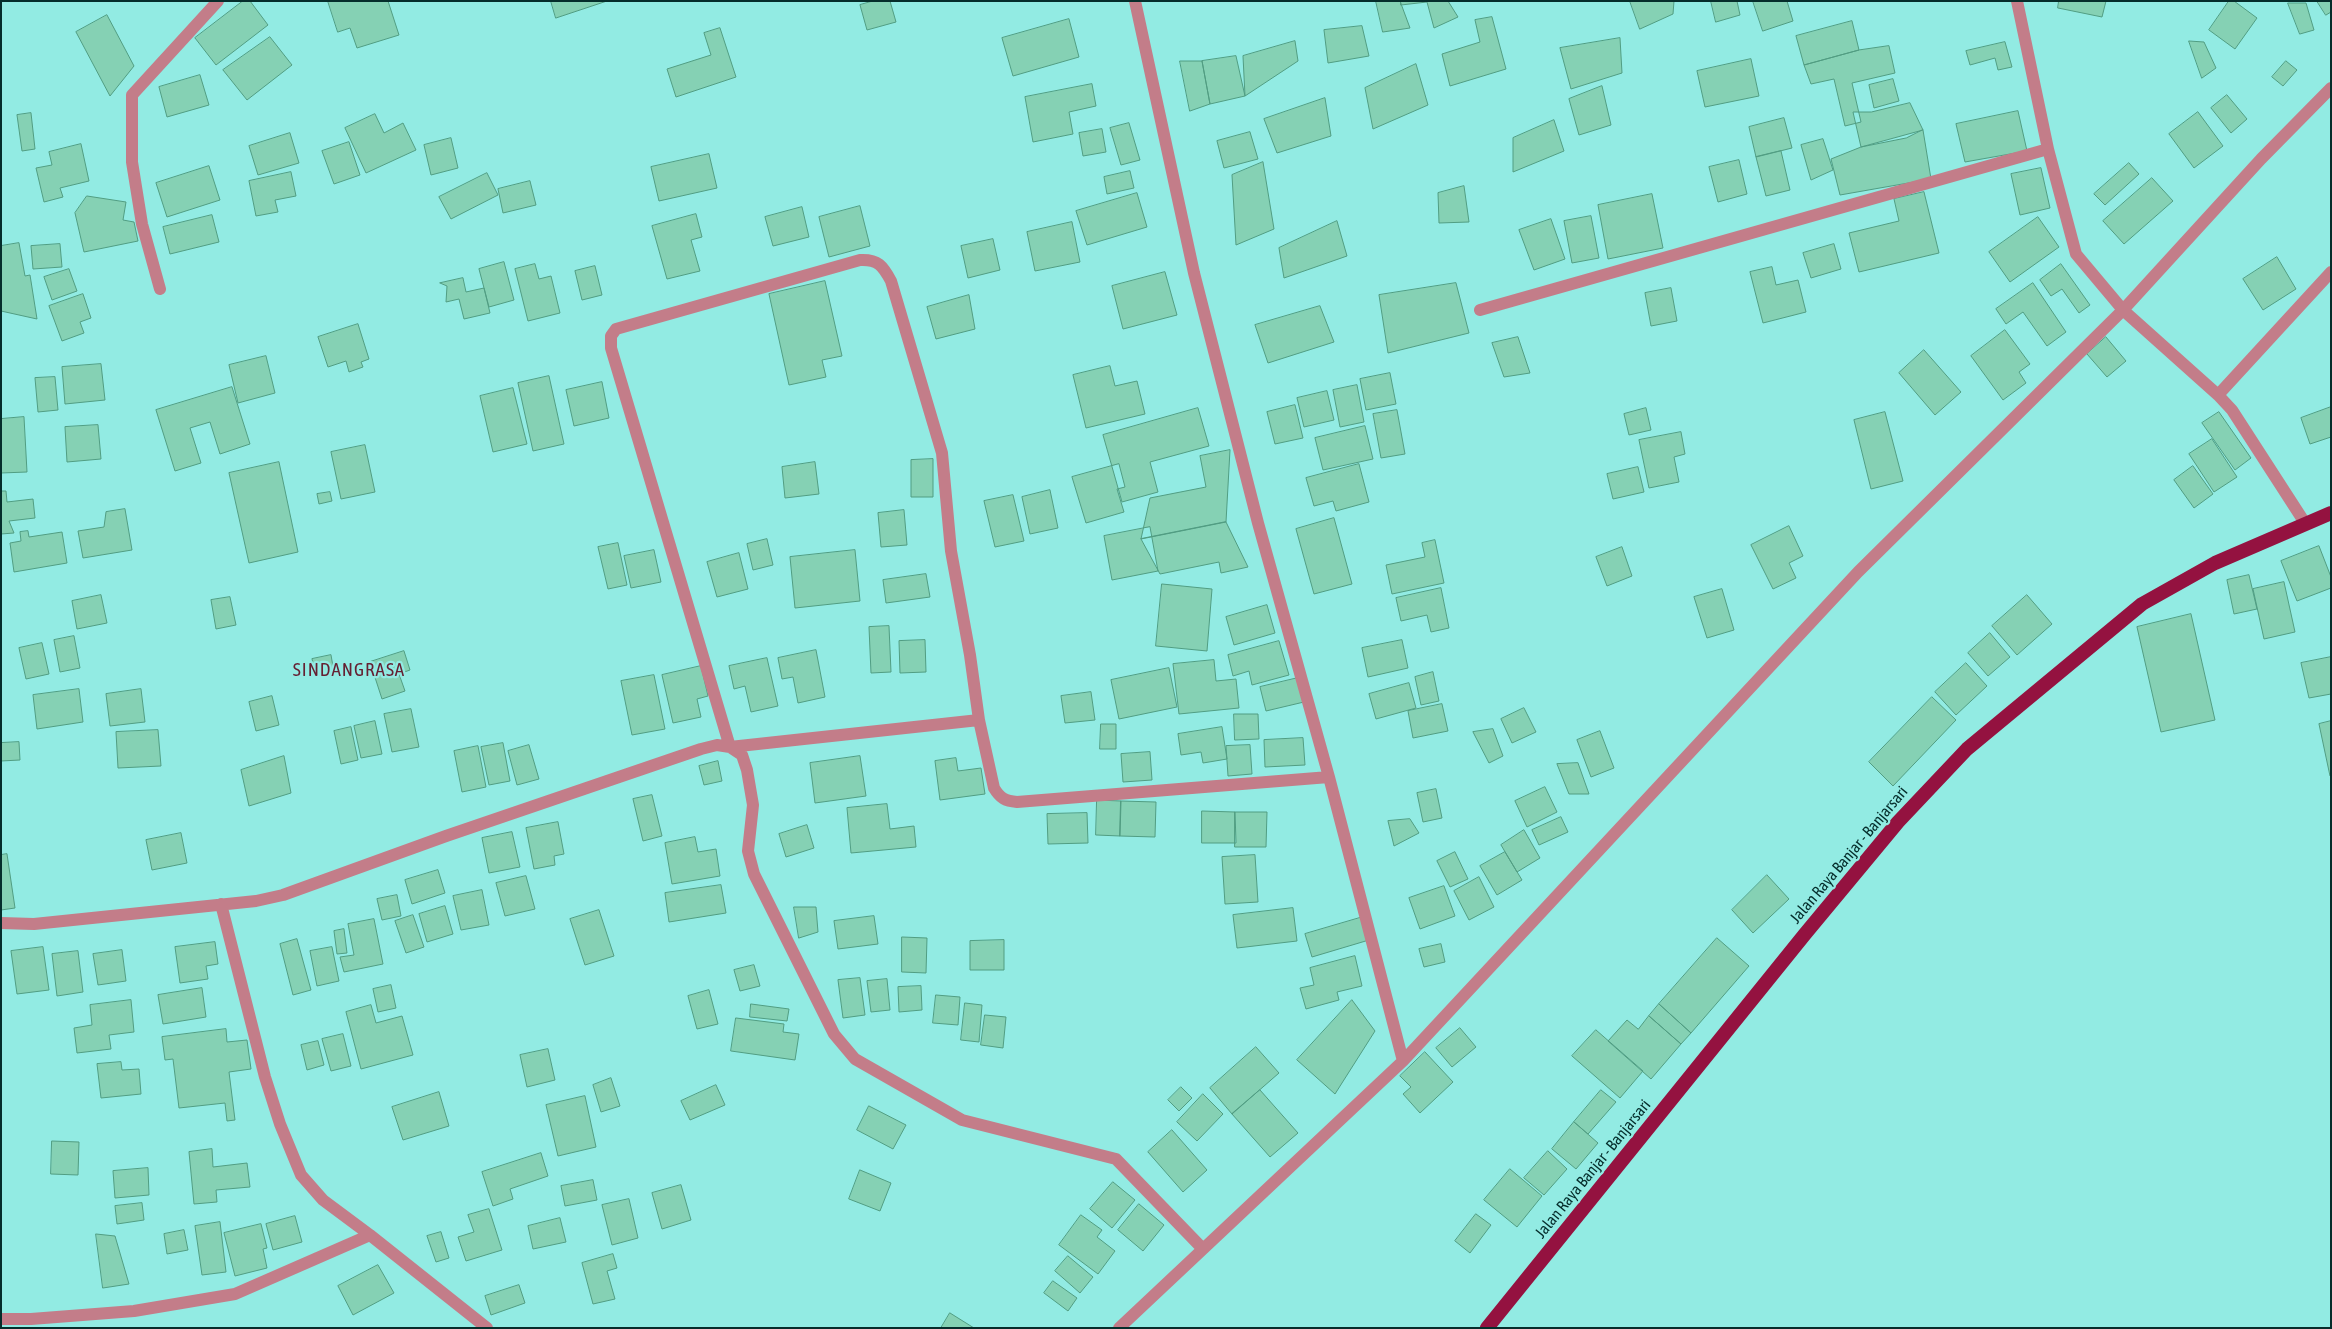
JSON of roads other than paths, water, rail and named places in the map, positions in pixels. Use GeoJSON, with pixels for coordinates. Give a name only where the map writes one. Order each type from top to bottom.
{"type":"FeatureCollection","features":[{"type":"Feature","properties":{"kind":"highway","name":"Jalan Raya Banjar - Banjarsari"},"geometry":{"type":"LineString","coordinates":[[1487,1328],[1805,934],[1898,822],[1967,748],[2142,604],[2215,563],[2331,513]]}},
{"type":"Feature","properties":{"kind":"street"},"geometry":{"type":"LineString","coordinates":[[160,289],[142,224],[132,162],[132,95],[218,1]]}},
{"type":"Feature","properties":{"kind":"street"},"geometry":{"type":"LineString","coordinates":[[1135,1],[1194,273],[1258,523],[1329,776],[1402,1061]]}},
{"type":"Feature","properties":{"kind":"street"},"geometry":{"type":"LineString","coordinates":[[2017,1],[2048,150],[2076,254],[2123,310],[2218,395],[2232,410],[2305,523]]}},
{"type":"Feature","properties":{"kind":"street"},"geometry":{"type":"LineString","coordinates":[[1119,1328],[1402,1061],[1858,572],[2123,310],[2261,159],[2331,88]]}},
{"type":"Feature","properties":{"kind":"street"},"geometry":{"type":"LineString","coordinates":[[1480,310],[2048,150]]}},
{"type":"Feature","properties":{"kind":"street"},"geometry":{"type":"LineString","coordinates":[[1202,1248],[1116,1159],[962,1120],[855,1059],[834,1034],[754,874],[748,852],[753,805],[747,770],[742,755],[730,747],[611,348],[611,336],[616,329],[860,260],[872,260],[879,264],[891,281],[942,453],[951,551],[970,655],[979,720],[994,788],[1000,797],[1008,801],[1329,776]]}},
{"type":"Feature","properties":{"kind":"street"},"geometry":{"type":"LineString","coordinates":[[2218,395],[2331,272]]}},
{"type":"Feature","properties":{"kind":"street"},"geometry":{"type":"LineString","coordinates":[[1,923],[34,924],[283,896],[446,836],[701,749],[717,745],[730,747],[979,720]]}},
{"type":"Feature","properties":{"kind":"street"},"geometry":{"type":"LineString","coordinates":[[221,904],[265,1077],[280,1124],[301,1174],[323,1200],[487,1328]]}},
{"type":"Feature","properties":{"kind":"street"},"geometry":{"type":"LineString","coordinates":[[1,1319],[31,1319],[134,1311],[235,1294],[370,1235]]}},
{"type":"Feature","properties":{"kind":"district","name":"SINDANGRASA"},"geometry":{"type":"Point","coordinates":[349,670]}}]}
